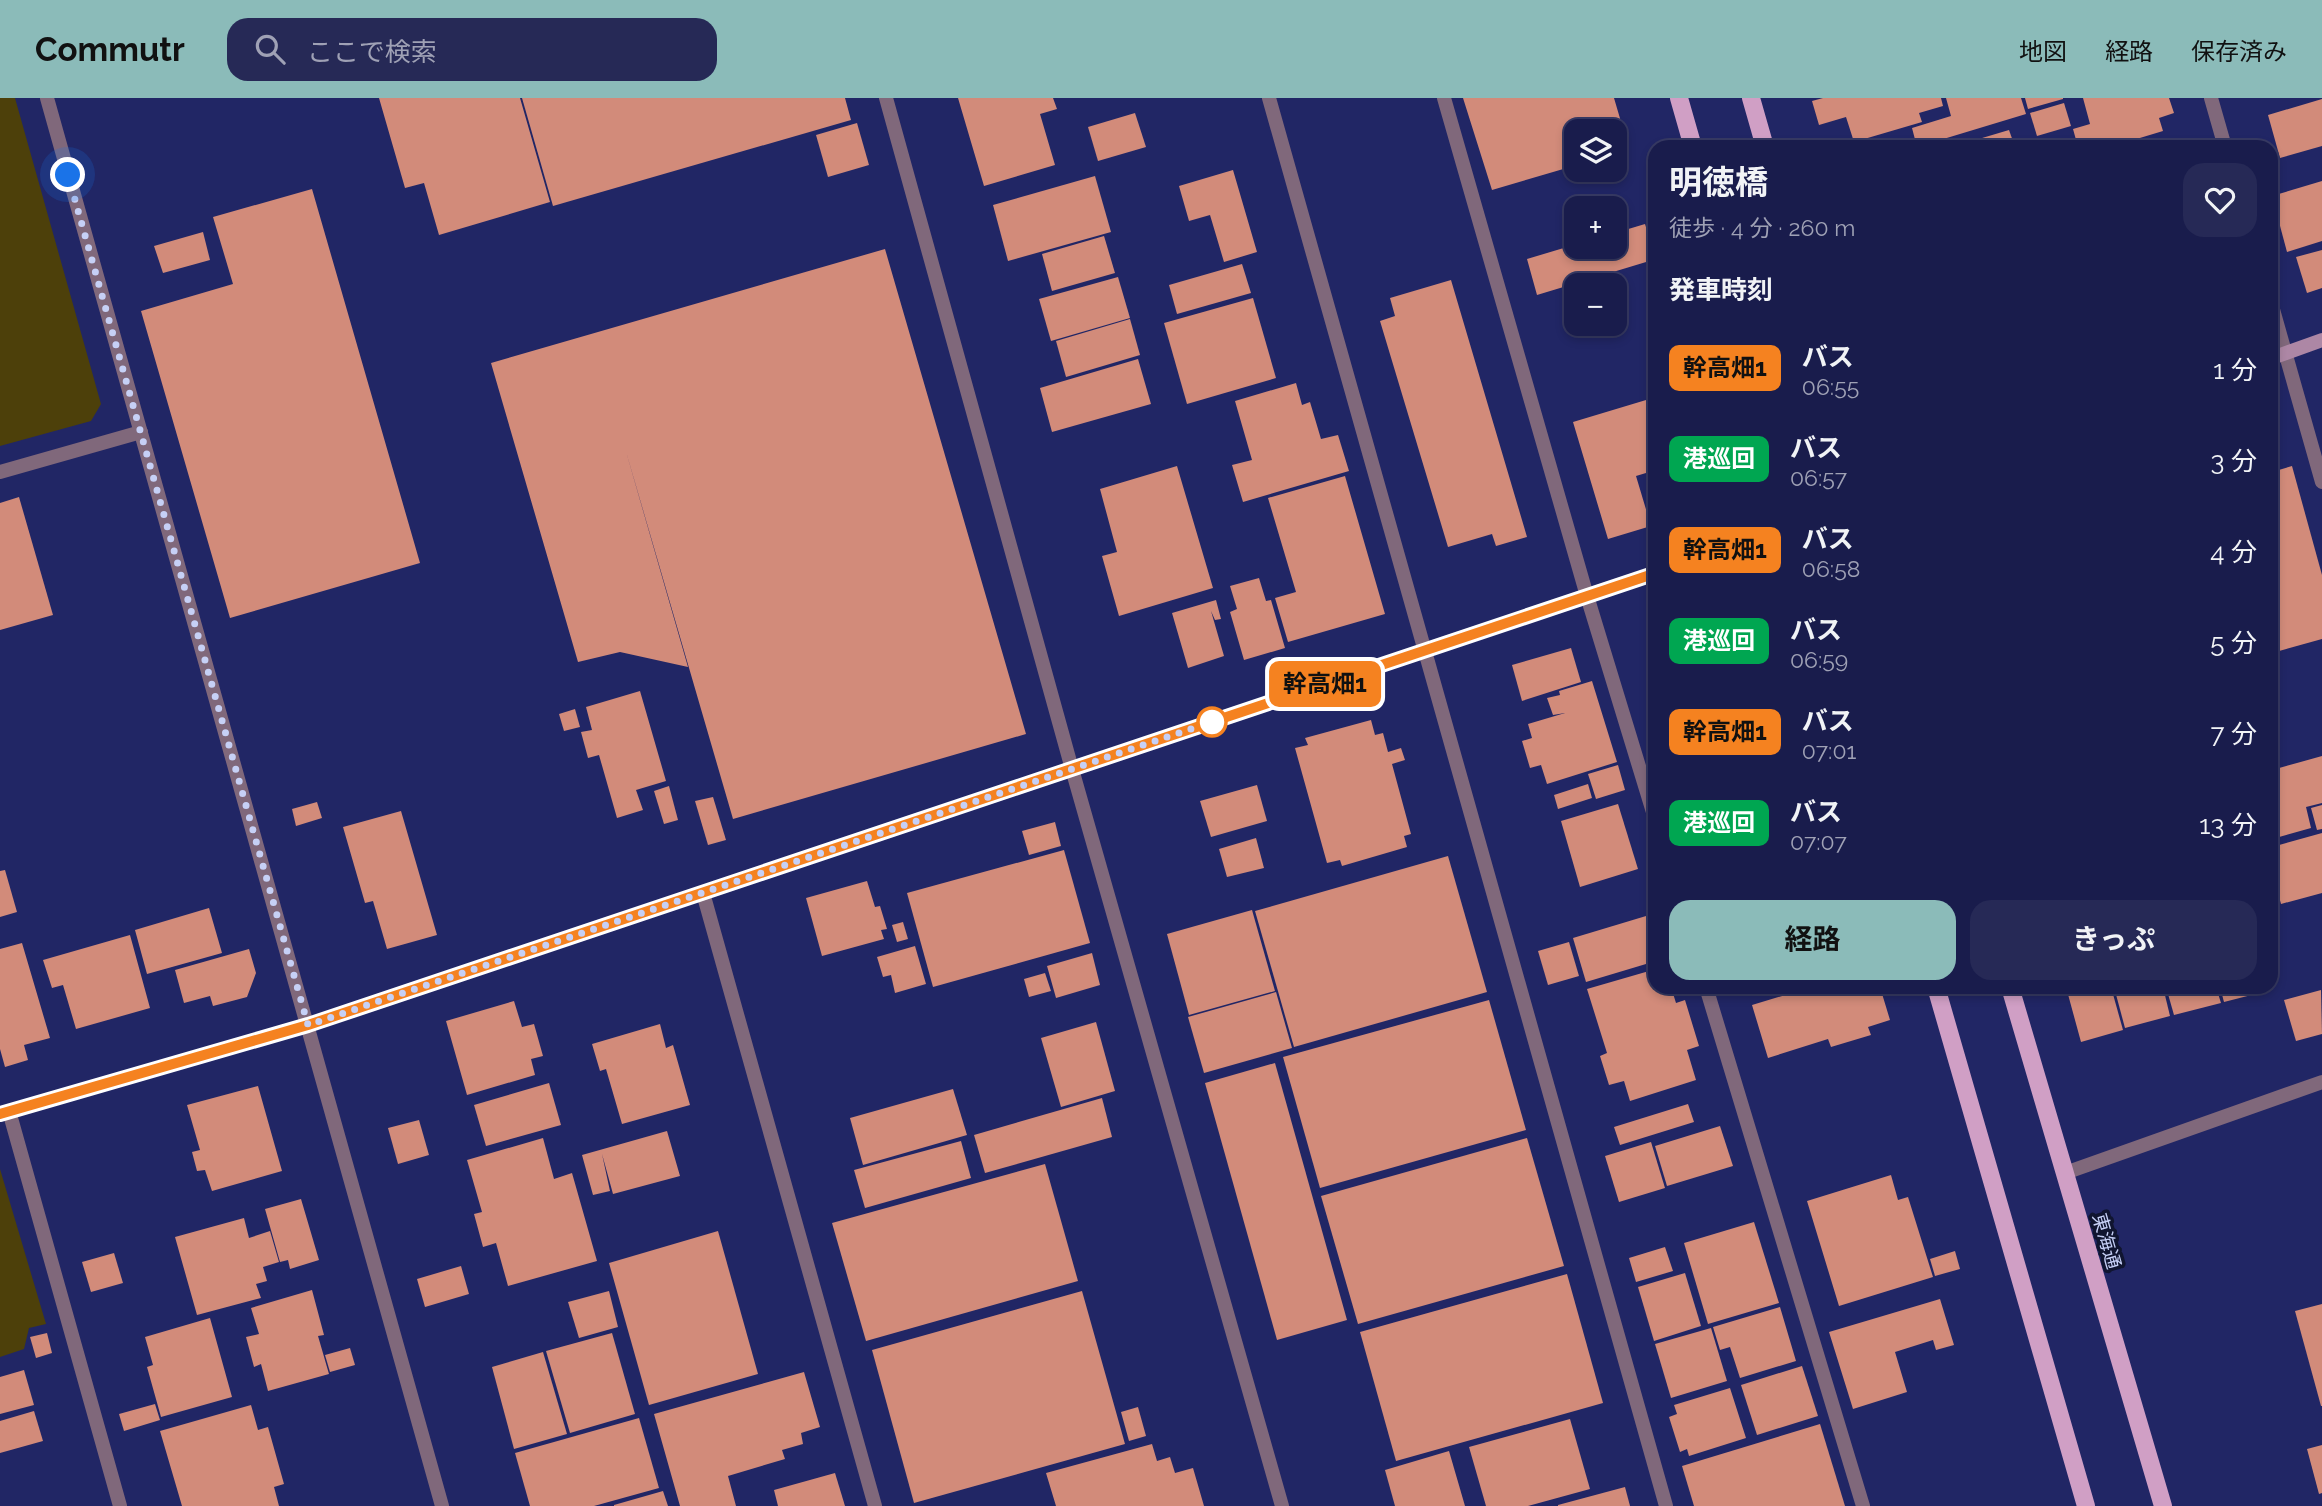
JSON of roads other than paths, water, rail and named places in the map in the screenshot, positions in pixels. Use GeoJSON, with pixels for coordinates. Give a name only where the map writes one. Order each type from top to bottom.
{"type":"FeatureCollection","features":[{"type":"Feature","properties":{"kind":"main road"},"geometry":{"type":"LineString","coordinates":[[1679,98],[1691,140]]}},
{"type":"Feature","properties":{"kind":"main road"},"geometry":{"type":"LineString","coordinates":[[1751,98],[1763,140]]}},
{"type":"Feature","properties":{"kind":"main road"},"geometry":{"type":"LineString","coordinates":[[1938,994],[2086,1506]]}},
{"type":"Feature","properties":{"kind":"main road","name":"東海通"},"geometry":{"type":"LineString","coordinates":[[2012,994],[2163,1506]]}},
{"type":"Feature","properties":{"kind":"street"},"geometry":{"type":"LineString","coordinates":[[47,98],[442,1506]]}},
{"type":"Feature","properties":{"kind":"street"},"geometry":{"type":"LineString","coordinates":[[886,98],[1072,769],[1282,1506]]}},
{"type":"Feature","properties":{"kind":"street"},"geometry":{"type":"LineString","coordinates":[[1269,98],[1666,1506]]}},
{"type":"Feature","properties":{"kind":"street"},"geometry":{"type":"LineString","coordinates":[[1444,98],[1587,596],[1648,796]]}},
{"type":"Feature","properties":{"kind":"street"},"geometry":{"type":"LineString","coordinates":[[2211,98],[2223,140]]}},
{"type":"Feature","properties":{"kind":"street"},"geometry":{"type":"LineString","coordinates":[[2322,340],[2278,355],[2322,482]]}},
{"type":"Feature","properties":{"kind":"street"},"geometry":{"type":"LineString","coordinates":[[0,472],[141,432]]}},
{"type":"Feature","properties":{"kind":"street"},"geometry":{"type":"LineString","coordinates":[[120,1506],[5,1112],[308,1025],[1648,576]]}},
{"type":"Feature","properties":{"kind":"street"},"geometry":{"type":"LineString","coordinates":[[703,892],[876,1506]]}},
{"type":"Feature","properties":{"kind":"street"},"geometry":{"type":"LineString","coordinates":[[1708,994],[1863,1506]]}},
{"type":"Feature","properties":{"kind":"street"},"geometry":{"type":"LineString","coordinates":[[2065,1173],[2322,1082]]}}]}
